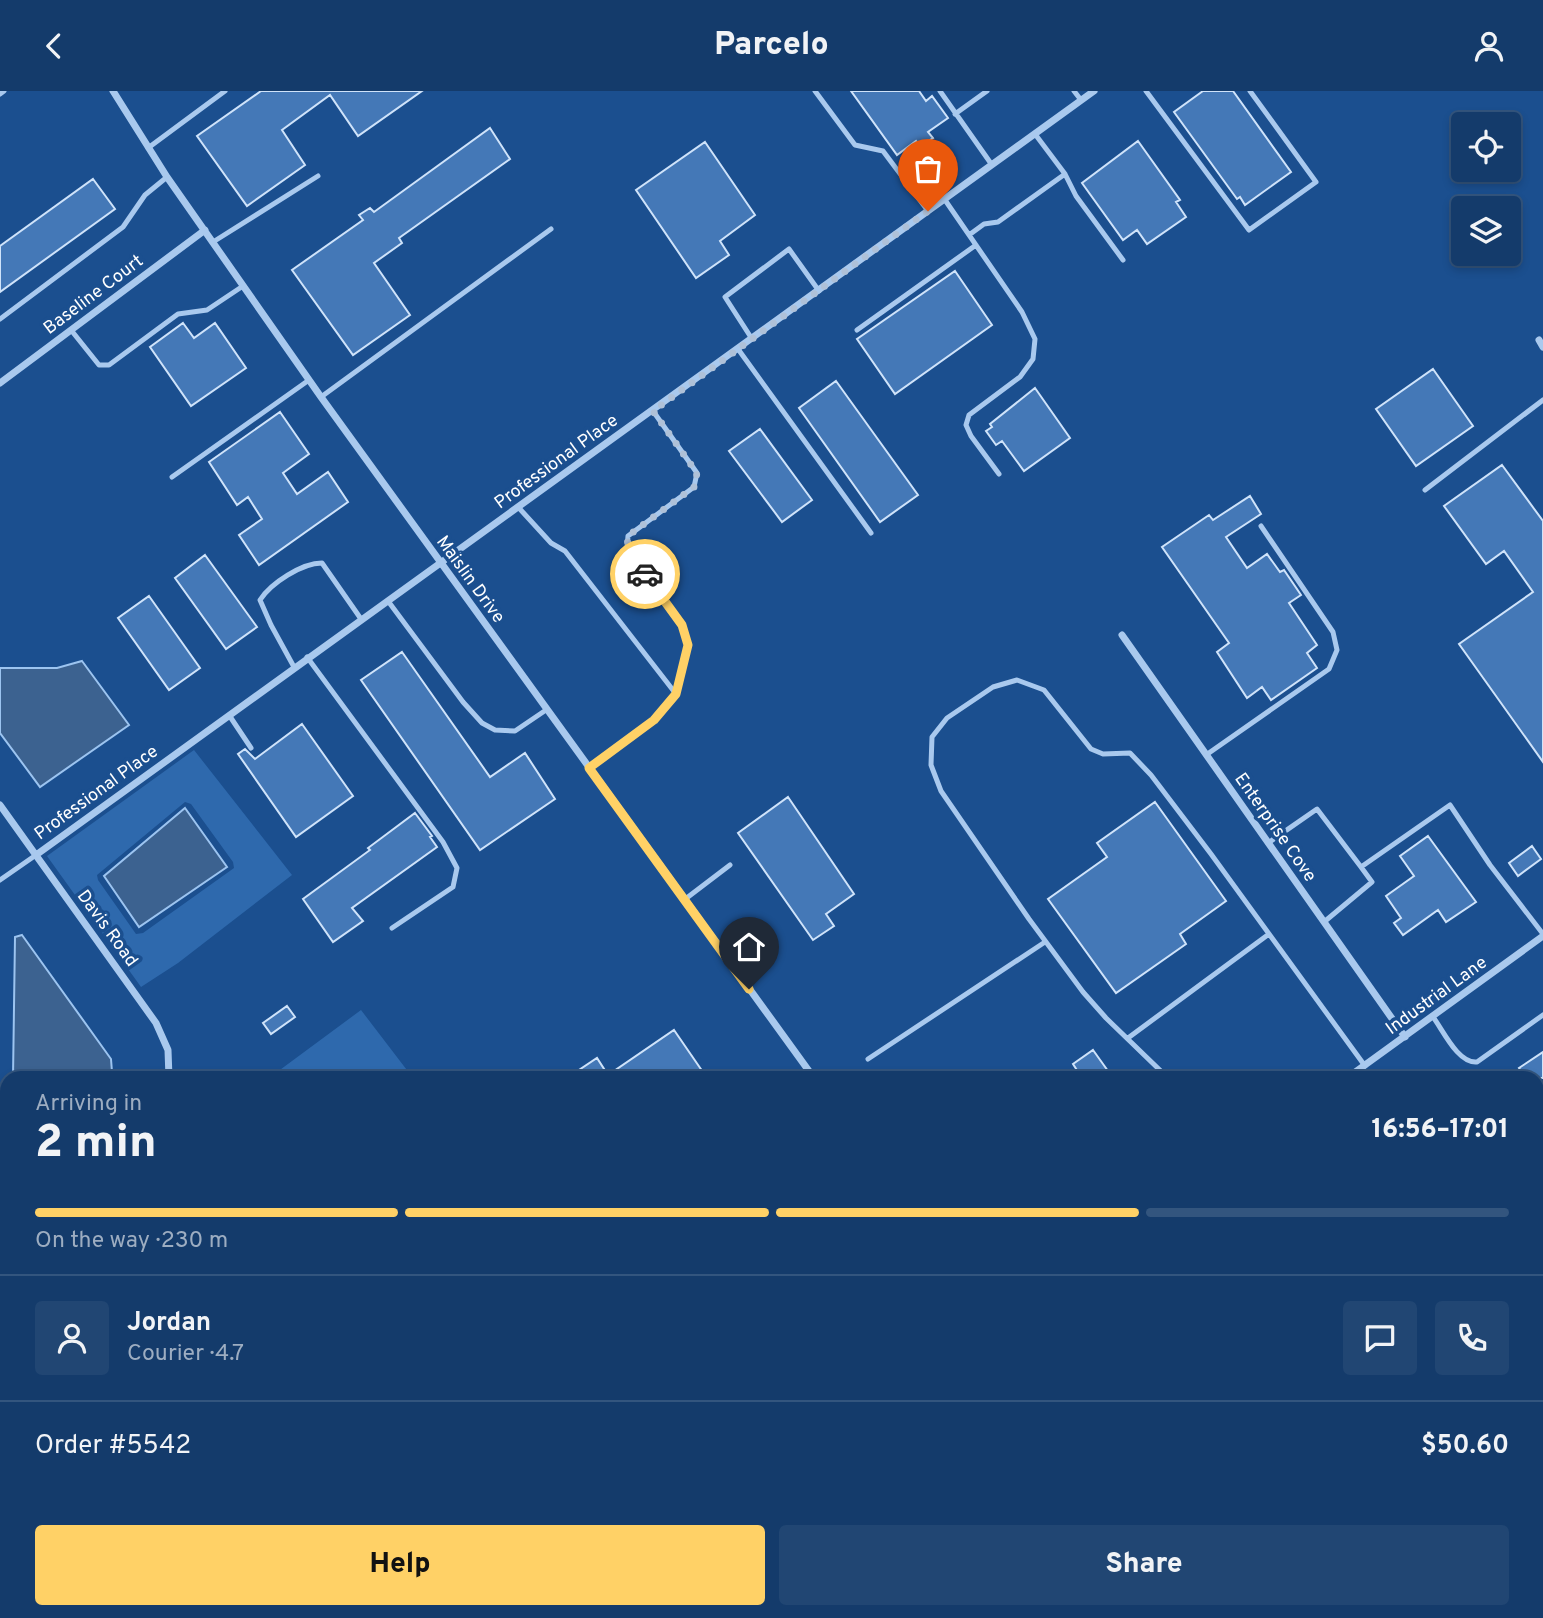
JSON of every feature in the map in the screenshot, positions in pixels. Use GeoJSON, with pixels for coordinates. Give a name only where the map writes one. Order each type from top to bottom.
{"type":"FeatureCollection","features":[{"type":"Feature","properties":{"kind":"street","name":"Professional Place"},"geometry":{"type":"LineString","coordinates":[[36,855],[1094,91]]}},
{"type":"Feature","properties":{"kind":"street","name":"Maislin Drive"},"geometry":{"type":"LineString","coordinates":[[115,92],[167,177],[321,397],[809,1071]]}},
{"type":"Feature","properties":{"kind":"street","name":"Baseline Court"},"geometry":{"type":"LineString","coordinates":[[0,383],[205,230]]}},
{"type":"Feature","properties":{"kind":"street","name":"Enterprise Cove"},"geometry":{"type":"LineString","coordinates":[[1122,635],[1405,1037]]}},
{"type":"Feature","properties":{"kind":"street","name":"Davis Road"},"geometry":{"type":"LineString","coordinates":[[0,805],[156,1024],[168,1050],[169,1071]]}},
{"type":"Feature","properties":{"kind":"street","name":"Industrial Lane"},"geometry":{"type":"LineString","coordinates":[[1358,1071],[1543,935]]}},
{"type":"Feature","properties":{"kind":"lane"},"geometry":{"type":"LineString","coordinates":[[148,148],[225,91]]}},
{"type":"Feature","properties":{"kind":"lane"},"geometry":{"type":"LineString","coordinates":[[815,91],[855,145],[883,151],[928,211]]}},
{"type":"Feature","properties":{"kind":"lane"},"geometry":{"type":"LineString","coordinates":[[940,91],[992,165]]}},
{"type":"Feature","properties":{"kind":"lane"},"geometry":{"type":"LineString","coordinates":[[956,114],[987,91]]}},
{"type":"Feature","properties":{"kind":"lane"},"geometry":{"type":"LineString","coordinates":[[1074,91],[1081,100]]}},
{"type":"Feature","properties":{"kind":"lane"},"geometry":{"type":"LineString","coordinates":[[1146,91],[1249,230],[1316,182],[1250,91]]}},
{"type":"Feature","properties":{"kind":"lane"},"geometry":{"type":"LineString","coordinates":[[1035,134],[1123,260]]}},
{"type":"Feature","properties":{"kind":"lane"},"geometry":{"type":"LineString","coordinates":[[969,235],[984,224],[998,222],[1065,174]]}},
{"type":"Feature","properties":{"kind":"lane"},"geometry":{"type":"LineString","coordinates":[[213,242],[318,176]]}},
{"type":"Feature","properties":{"kind":"lane"},"geometry":{"type":"LineString","coordinates":[[0,319],[123,227],[145,195],[167,177]]}},
{"type":"Feature","properties":{"kind":"lane"},"geometry":{"type":"LineString","coordinates":[[944,200],[1022,312],[1035,339],[1033,359],[1020,377],[970,415],[966,425],[999,474]]}},
{"type":"Feature","properties":{"kind":"lane"},"geometry":{"type":"LineString","coordinates":[[321,397],[551,229]]}},
{"type":"Feature","properties":{"kind":"lane"},"geometry":{"type":"LineString","coordinates":[[857,330],[976,245]]}},
{"type":"Feature","properties":{"kind":"lane"},"geometry":{"type":"LineString","coordinates":[[752,339],[725,297],[789,249],[819,291]]}},
{"type":"Feature","properties":{"kind":"lane"},"geometry":{"type":"LineString","coordinates":[[71,330],[99,365],[109,365],[178,314],[207,310],[243,286]]}},
{"type":"Feature","properties":{"kind":"lane"},"geometry":{"type":"LineString","coordinates":[[738,349],[871,533]]}},
{"type":"Feature","properties":{"kind":"lane"},"geometry":{"type":"LineString","coordinates":[[172,477],[309,380]]}},
{"type":"Feature","properties":{"kind":"lane"},"geometry":{"type":"LineString","coordinates":[[1425,490],[1543,400]]}},
{"type":"Feature","properties":{"kind":"lane"},"geometry":{"type":"LineString","coordinates":[[589,768],[654,720],[676,694],[688,645],[682,625],[627,549],[628,536],[694,487],[697,473],[653,411]]}},
{"type":"Feature","properties":{"kind":"lane"},"geometry":{"type":"LineString","coordinates":[[519,508],[551,543],[565,551],[676,694]]}},
{"type":"Feature","properties":{"kind":"lane"},"geometry":{"type":"LineString","coordinates":[[1206,755],[1329,669],[1337,650],[1333,632],[1262,526]]}},
{"type":"Feature","properties":{"kind":"lane"},"geometry":{"type":"LineString","coordinates":[[294,667],[260,600],[266,591],[308,563],[322,563],[362,619]]}},
{"type":"Feature","properties":{"kind":"lane"},"geometry":{"type":"LineString","coordinates":[[388,601],[463,702],[482,723],[495,730],[515,731],[546,710]]}},
{"type":"Feature","properties":{"kind":"lane"},"geometry":{"type":"LineString","coordinates":[[307,657],[443,842],[457,867],[453,887],[392,928]]}},
{"type":"Feature","properties":{"kind":"lane"},"geometry":{"type":"LineString","coordinates":[[1161,1071],[1083,992],[1045,942],[941,791],[931,765],[932,737],[947,718],[993,687],[1017,680],[1044,689],[1091,749],[1103,754],[1130,753],[1151,775],[1365,1066]]}},
{"type":"Feature","properties":{"kind":"lane"},"geometry":{"type":"LineString","coordinates":[[229,715],[251,748]]}},
{"type":"Feature","properties":{"kind":"lane"},"geometry":{"type":"LineString","coordinates":[[1361,867],[1450,805],[1490,865],[1543,935]]}},
{"type":"Feature","properties":{"kind":"lane"},"geometry":{"type":"LineString","coordinates":[[1268,843],[1317,809],[1372,882],[1324,922]]}},
{"type":"Feature","properties":{"kind":"lane"},"geometry":{"type":"LineString","coordinates":[[0,880],[36,855]]}},
{"type":"Feature","properties":{"kind":"lane"},"geometry":{"type":"LineString","coordinates":[[684,900],[730,865]]}},
{"type":"Feature","properties":{"kind":"lane"},"geometry":{"type":"LineString","coordinates":[[1128,1038],[1269,934]]}},
{"type":"Feature","properties":{"kind":"lane"},"geometry":{"type":"LineString","coordinates":[[868,1059],[1045,942]]}},
{"type":"Feature","properties":{"kind":"lane"},"geometry":{"type":"LineString","coordinates":[[1433,1017],[1462,1058],[1470,1063],[1477,1062],[1543,1015]]}},
{"type":"Feature","properties":{"kind":"shaded area"},"geometry":{"type":"Polygon","coordinates":[[[82,661],[129,725],[40,787],[0,733],[0,668],[57,668],[82,661]]]}},
{"type":"Feature","properties":{"kind":"shaded area"},"geometry":{"type":"Polygon","coordinates":[[[194,750],[292,875],[178,963],[141,987],[47,856],[194,750]],[[185,802],[97,875],[136,934],[143,933],[234,868],[233,862],[191,804],[185,802]]]}},
{"type":"Feature","properties":{"kind":"shaded area"},"geometry":{"type":"Polygon","coordinates":[[[185,808],[227,867],[139,927],[104,876],[185,808]]]}},
{"type":"Feature","properties":{"kind":"shaded area"},"geometry":{"type":"Polygon","coordinates":[[[22,935],[111,1059],[112,1071],[13,1071],[15,937],[22,935]]]}},
{"type":"Feature","properties":{"kind":"shaded area"},"geometry":{"type":"Polygon","coordinates":[[[361,1010],[408,1071],[278,1071],[361,1010]]]}},
{"type":"Feature","properties":{"kind":"building"},"geometry":{"type":"Polygon","coordinates":[[[261,91],[422,91],[358,136],[330,95],[282,130],[305,165],[247,206],[197,136],[261,91]]]}},
{"type":"Feature","properties":{"kind":"building"},"geometry":{"type":"Polygon","coordinates":[[[851,91],[919,91],[926,101],[932,96],[948,118],[928,132],[933,138],[920,147],[916,141],[897,155],[851,91]]]}},
{"type":"Feature","properties":{"kind":"building"},"geometry":{"type":"Polygon","coordinates":[[[1203,91],[1233,91],[1291,172],[1245,205],[1240,197],[1237,199],[1174,112],[1203,91]]]}},
{"type":"Feature","properties":{"kind":"building"},"geometry":{"type":"Polygon","coordinates":[[[490,128],[510,159],[399,238],[402,243],[374,263],[410,315],[353,355],[292,270],[363,220],[359,215],[370,208],[374,212],[490,128]]]}},
{"type":"Feature","properties":{"kind":"building"},"geometry":{"type":"Polygon","coordinates":[[[1138,141],[1180,200],[1176,202],[1186,217],[1147,244],[1137,230],[1123,240],[1082,183],[1138,141]]]}},
{"type":"Feature","properties":{"kind":"building"},"geometry":{"type":"Polygon","coordinates":[[[705,142],[755,215],[720,241],[729,255],[696,278],[636,190],[705,142]]]}},
{"type":"Feature","properties":{"kind":"building"},"geometry":{"type":"Polygon","coordinates":[[[93,179],[115,209],[0,292],[0,246],[93,179]]]}},
{"type":"Feature","properties":{"kind":"building"},"geometry":{"type":"Polygon","coordinates":[[[955,271],[992,325],[895,394],[857,339],[955,271]]]}},
{"type":"Feature","properties":{"kind":"building"},"geometry":{"type":"Polygon","coordinates":[[[183,323],[194,338],[215,323],[246,368],[191,406],[150,347],[183,323]]]}},
{"type":"Feature","properties":{"kind":"building"},"geometry":{"type":"Polygon","coordinates":[[[1433,369],[1473,426],[1416,466],[1376,409],[1433,369]]]}},
{"type":"Feature","properties":{"kind":"building"},"geometry":{"type":"Polygon","coordinates":[[[836,381],[918,495],[880,522],[799,408],[836,381]]]}},
{"type":"Feature","properties":{"kind":"building"},"geometry":{"type":"Polygon","coordinates":[[[1035,388],[1070,438],[1024,471],[1002,441],[996,445],[986,431],[992,427],[990,424],[1035,388]]]}},
{"type":"Feature","properties":{"kind":"building"},"geometry":{"type":"Polygon","coordinates":[[[280,412],[309,454],[283,473],[297,494],[328,472],[348,502],[259,565],[239,535],[262,519],[248,497],[237,505],[209,462],[280,412]]]}},
{"type":"Feature","properties":{"kind":"building"},"geometry":{"type":"Polygon","coordinates":[[[760,429],[812,500],[782,522],[729,451],[760,429]]]}},
{"type":"Feature","properties":{"kind":"building"},"geometry":{"type":"Polygon","coordinates":[[[1502,465],[1543,521],[1543,762],[1459,644],[1533,592],[1504,551],[1486,564],[1444,506],[1502,465]]]}},
{"type":"Feature","properties":{"kind":"building"},"geometry":{"type":"Polygon","coordinates":[[[1250,496],[1261,514],[1226,537],[1247,568],[1267,554],[1280,572],[1284,570],[1301,595],[1289,603],[1317,645],[1307,653],[1317,668],[1271,700],[1262,687],[1247,698],[1217,652],[1229,643],[1162,547],[1209,515],[1213,520],[1250,496]]]}},
{"type":"Feature","properties":{"kind":"building"},"geometry":{"type":"Polygon","coordinates":[[[205,555],[257,627],[226,649],[175,578],[205,555]]]}},
{"type":"Feature","properties":{"kind":"building"},"geometry":{"type":"Polygon","coordinates":[[[149,596],[200,668],[169,690],[118,618],[149,596]]]}},
{"type":"Feature","properties":{"kind":"building"},"geometry":{"type":"Polygon","coordinates":[[[402,652],[490,777],[525,753],[555,799],[480,850],[361,680],[402,652]]]}},
{"type":"Feature","properties":{"kind":"building"},"geometry":{"type":"Polygon","coordinates":[[[302,724],[353,796],[296,837],[238,754],[245,749],[255,759],[302,724]]]}},
{"type":"Feature","properties":{"kind":"building"},"geometry":{"type":"Polygon","coordinates":[[[788,797],[854,894],[826,914],[834,926],[813,940],[738,833],[788,797]]]}},
{"type":"Feature","properties":{"kind":"building"},"geometry":{"type":"Polygon","coordinates":[[[1155,802],[1226,901],[1180,934],[1186,944],[1116,993],[1048,899],[1107,857],[1097,843],[1155,802]]]}},
{"type":"Feature","properties":{"kind":"building"},"geometry":{"type":"Polygon","coordinates":[[[415,813],[437,847],[352,908],[363,921],[333,942],[303,899],[415,813]]]}},
{"type":"Feature","properties":{"kind":"building"},"geometry":{"type":"Polygon","coordinates":[[[1428,836],[1476,902],[1446,922],[1438,910],[1403,935],[1394,923],[1401,918],[1386,896],[1414,876],[1400,856],[1428,836]]]}},
{"type":"Feature","properties":{"kind":"building"},"geometry":{"type":"Polygon","coordinates":[[[1532,846],[1541,859],[1518,876],[1509,863],[1532,846]]]}},
{"type":"Feature","properties":{"kind":"building"},"geometry":{"type":"Polygon","coordinates":[[[287,1006],[295,1017],[271,1034],[263,1023],[287,1006]]]}},
{"type":"Feature","properties":{"kind":"building"},"geometry":{"type":"Polygon","coordinates":[[[674,1030],[702,1071],[614,1071],[674,1030]]]}},
{"type":"Feature","properties":{"kind":"building"},"geometry":{"type":"Polygon","coordinates":[[[1093,1050],[1108,1071],[1078,1071],[1073,1064],[1093,1050]]]}},
{"type":"Feature","properties":{"kind":"building"},"geometry":{"type":"Polygon","coordinates":[[[1543,1052],[1543,1071],[1521,1071],[1519,1068],[1543,1052]]]}},
{"type":"Feature","properties":{"kind":"building"},"geometry":{"type":"Polygon","coordinates":[[[597,1058],[605,1071],[578,1071],[597,1058]]]}},
{"type":"Feature","properties":{"kind":"way so far"},"geometry":{"type":"LineString","coordinates":[[645,574],[627,549],[628,536],[694,487],[697,473],[653,411],[928,211]]}},
{"type":"Feature","properties":{"kind":"route"},"geometry":{"type":"LineString","coordinates":[[645,574],[682,625],[688,645],[676,694],[654,720],[589,768],[749,989]]}}]}
